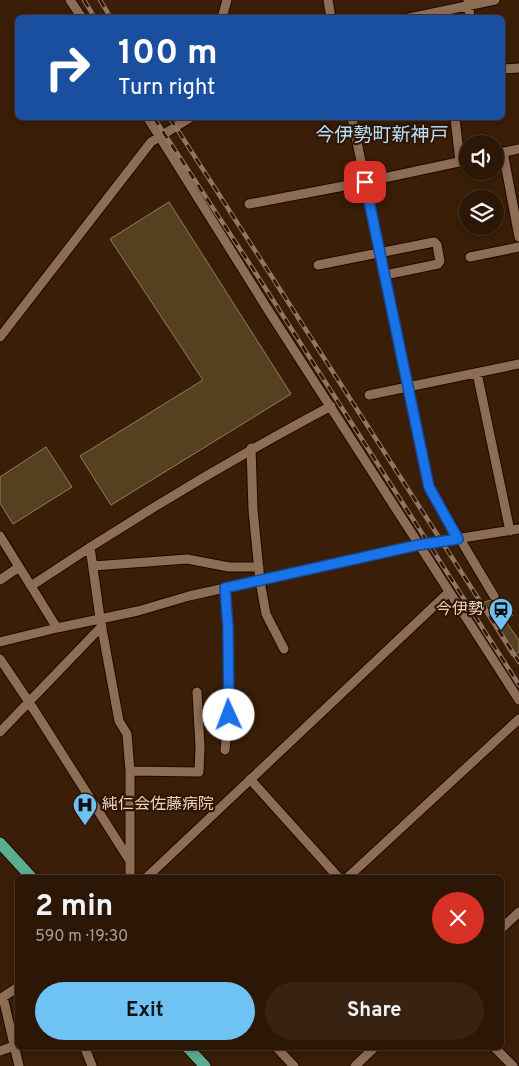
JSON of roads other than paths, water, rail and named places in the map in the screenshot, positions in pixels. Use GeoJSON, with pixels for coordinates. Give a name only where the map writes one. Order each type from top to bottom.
{"type":"FeatureCollection","features":[{"type":"Feature","properties":{"kind":"main road"},"geometry":{"type":"LineString","coordinates":[[0,843],[29,875]]}},
{"type":"Feature","properties":{"kind":"main road"},"geometry":{"type":"LineString","coordinates":[[190,1050],[205,1066]]}},
{"type":"Feature","properties":{"kind":"street"},"geometry":{"type":"LineString","coordinates":[[70,0],[80,15]]}},
{"type":"Feature","properties":{"kind":"street"},"geometry":{"type":"LineString","coordinates":[[223,15],[227,0]]}},
{"type":"Feature","properties":{"kind":"street"},"geometry":{"type":"LineString","coordinates":[[328,0],[330,15]]}},
{"type":"Feature","properties":{"kind":"street"},"geometry":{"type":"LineString","coordinates":[[421,15],[469,3],[495,0]]}},
{"type":"Feature","properties":{"kind":"street"},"geometry":{"type":"LineString","coordinates":[[505,68],[519,68]]}},
{"type":"Feature","properties":{"kind":"street"},"geometry":{"type":"LineString","coordinates":[[149,120],[270,313],[519,700]]}},
{"type":"Feature","properties":{"kind":"street"},"geometry":{"type":"LineString","coordinates":[[0,337],[151,142],[186,120]]}},
{"type":"Feature","properties":{"kind":"street"},"geometry":{"type":"LineString","coordinates":[[352,120],[429,487],[458,539],[494,596]]}},
{"type":"Feature","properties":{"kind":"street"},"geometry":{"type":"LineString","coordinates":[[454,120],[459,139]]}},
{"type":"Feature","properties":{"kind":"street"},"geometry":{"type":"LineString","coordinates":[[504,152],[519,149]]}},
{"type":"Feature","properties":{"kind":"street"},"geometry":{"type":"LineString","coordinates":[[249,204],[459,162]]}},
{"type":"Feature","properties":{"kind":"street"},"geometry":{"type":"LineString","coordinates":[[504,174],[519,237]]}},
{"type":"Feature","properties":{"kind":"street"},"geometry":{"type":"LineString","coordinates":[[318,265],[434,242],[439,253],[440,261],[438,264],[385,274]]}},
{"type":"Feature","properties":{"kind":"street"},"geometry":{"type":"LineString","coordinates":[[470,257],[519,247]]}},
{"type":"Feature","properties":{"kind":"street"},"geometry":{"type":"LineString","coordinates":[[369,395],[519,364]]}},
{"type":"Feature","properties":{"kind":"street"},"geometry":{"type":"LineString","coordinates":[[0,642],[57,628],[101,622],[189,596],[418,545],[514,530],[477,373]]}},
{"type":"Feature","properties":{"kind":"street"},"geometry":{"type":"LineString","coordinates":[[31,586],[90,547],[251,448],[331,406]]}},
{"type":"Feature","properties":{"kind":"street"},"geometry":{"type":"LineString","coordinates":[[251,448],[260,580],[266,614],[284,650]]}},
{"type":"Feature","properties":{"kind":"street"},"geometry":{"type":"LineString","coordinates":[[0,536],[57,628]]}},
{"type":"Feature","properties":{"kind":"street"},"geometry":{"type":"LineString","coordinates":[[90,547],[119,721],[127,734],[130,772],[130,875]]}},
{"type":"Feature","properties":{"kind":"street"},"geometry":{"type":"LineString","coordinates":[[92,566],[187,559],[228,567],[259,567]]}},
{"type":"Feature","properties":{"kind":"street"},"geometry":{"type":"LineString","coordinates":[[0,580],[19,567]]}},
{"type":"Feature","properties":{"kind":"street"},"geometry":{"type":"LineString","coordinates":[[225,588],[228,628],[229,715],[225,750]]}},
{"type":"Feature","properties":{"kind":"street"},"geometry":{"type":"LineString","coordinates":[[149,875],[449,592]]}},
{"type":"Feature","properties":{"kind":"street"},"geometry":{"type":"LineString","coordinates":[[0,732],[101,622]]}},
{"type":"Feature","properties":{"kind":"street"},"geometry":{"type":"LineString","coordinates":[[0,659],[130,862]]}},
{"type":"Feature","properties":{"kind":"street"},"geometry":{"type":"LineString","coordinates":[[130,772],[199,772],[200,747],[197,692]]}},
{"type":"Feature","properties":{"kind":"street"},"geometry":{"type":"LineString","coordinates":[[350,875],[519,719]]}},
{"type":"Feature","properties":{"kind":"street"},"geometry":{"type":"LineString","coordinates":[[250,779],[336,875]]}},
{"type":"Feature","properties":{"kind":"street"},"geometry":{"type":"LineString","coordinates":[[504,926],[519,912]]}},
{"type":"Feature","properties":{"kind":"street"},"geometry":{"type":"LineString","coordinates":[[15,989],[2,998],[19,1066]]}},
{"type":"Feature","properties":{"kind":"street"},"geometry":{"type":"LineString","coordinates":[[0,1051],[14,1046]]}},
{"type":"Feature","properties":{"kind":"street"},"geometry":{"type":"LineString","coordinates":[[86,1050],[92,1066]]}},
{"type":"Feature","properties":{"kind":"street"},"geometry":{"type":"LineString","coordinates":[[279,1050],[294,1066]]}},
{"type":"Feature","properties":{"kind":"street"},"geometry":{"type":"LineString","coordinates":[[355,1066],[372,1050]]}},
{"type":"Feature","properties":{"kind":"street"},"geometry":{"type":"LineString","coordinates":[[497,1050],[513,1066]]}},
{"type":"Feature","properties":{"kind":"railway"},"geometry":{"type":"LineString","coordinates":[[84,0],[93,15]]}},
{"type":"Feature","properties":{"kind":"railway"},"geometry":{"type":"LineString","coordinates":[[100,0],[109,15]]}},
{"type":"Feature","properties":{"kind":"railway"},"geometry":{"type":"LineString","coordinates":[[155,120],[255,272],[519,685]]}},
{"type":"Feature","properties":{"kind":"railway"},"geometry":{"type":"LineString","coordinates":[[171,120],[519,662]]}},
{"type":"Feature","properties":{"kind":"place","name":"今伊勢"},"geometry":{"type":"Point","coordinates":[501,631]}},
{"type":"Feature","properties":{"kind":"place","name":"純仁会佐藤病院"},"geometry":{"type":"Point","coordinates":[85,826]}},
{"type":"Feature","properties":{"kind":"district","name":"今伊勢町新神戸"},"geometry":{"type":"Point","coordinates":[382,136]}}]}
